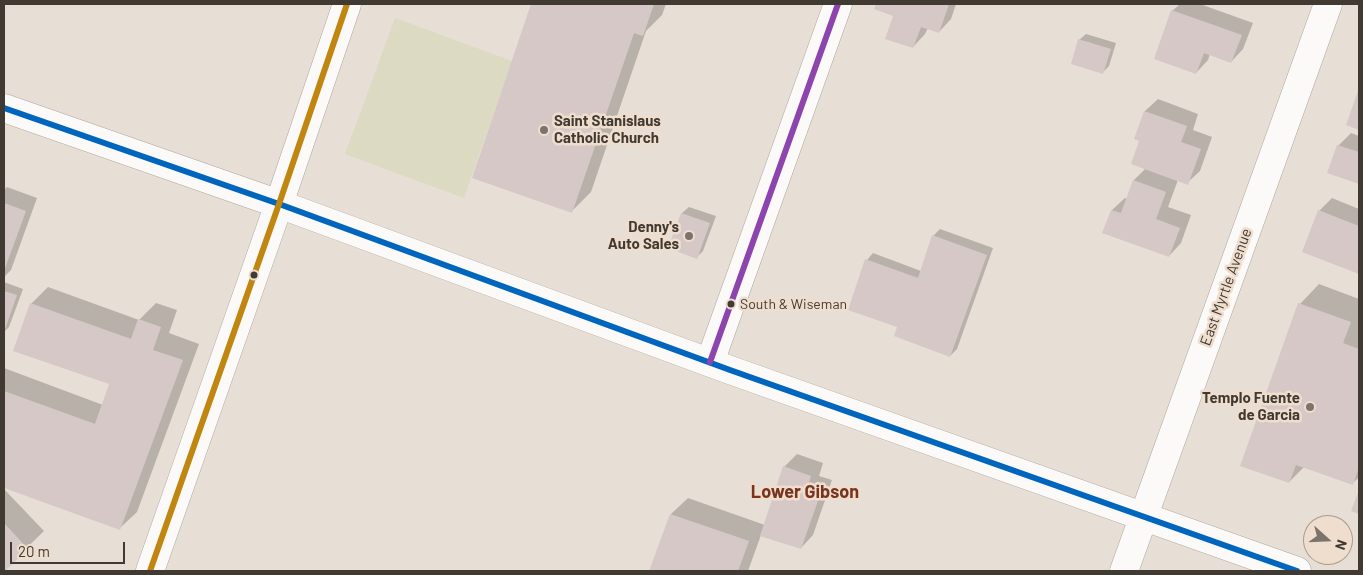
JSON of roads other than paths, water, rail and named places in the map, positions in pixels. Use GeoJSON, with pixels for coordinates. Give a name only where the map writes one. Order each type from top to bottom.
{"type":"FeatureCollection","features":[{"type":"Feature","properties":{"kind":"main road"},"geometry":{"type":"LineString","coordinates":[[150,571],[347,4]]}},
{"type":"Feature","properties":{"kind":"main road"},"geometry":{"type":"LineString","coordinates":[[710,362],[838,4]]}},
{"type":"Feature","properties":{"kind":"main road","name":"East Myrtle Avenue"},"geometry":{"type":"LineString","coordinates":[[1124,571],[1328,4]]}},
{"type":"Feature","properties":{"kind":"main road"},"geometry":{"type":"LineString","coordinates":[[4,108],[279,204],[710,362],[1297,571]]}},
{"type":"Feature","properties":{"kind":"place","name":"Saint Stanislaus Catholic Church"},"geometry":{"type":"Point","coordinates":[544,130]}},
{"type":"Feature","properties":{"kind":"place","name":"Denny's Auto Sales"},"geometry":{"type":"Point","coordinates":[689,236]}},
{"type":"Feature","properties":{"kind":"place","name":"South & Wiseman"},"geometry":{"type":"Point","coordinates":[731,304]}},
{"type":"Feature","properties":{"kind":"place","name":"Templo Fuente de Garcia"},"geometry":{"type":"Point","coordinates":[1310,407]}},
{"type":"Feature","properties":{"kind":"district","name":"Lower Gibson"},"geometry":{"type":"Point","coordinates":[805,492]}}]}
